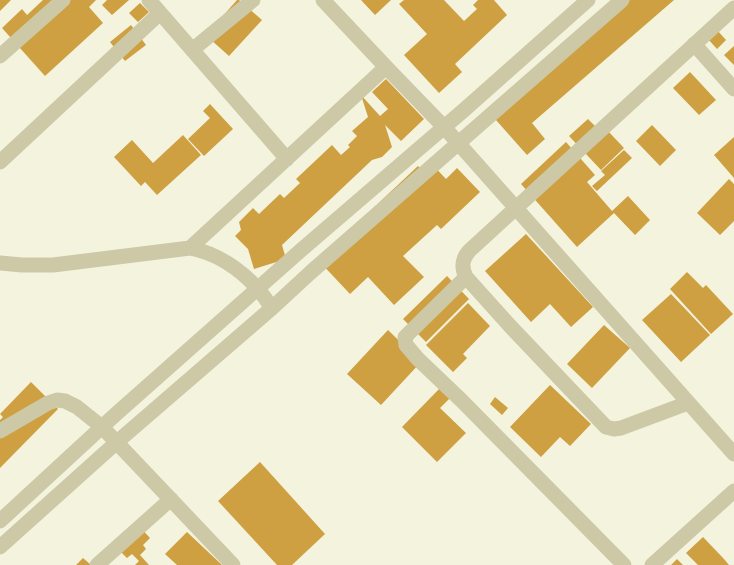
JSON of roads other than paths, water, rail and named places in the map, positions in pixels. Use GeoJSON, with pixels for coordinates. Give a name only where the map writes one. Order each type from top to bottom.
{"type":"FeatureCollection","features":[{"type":"Feature","properties":{"kind":"street"},"geometry":{"type":"LineString","coordinates":[[0,56],[63,0]]}},
{"type":"Feature","properties":{"kind":"street"},"geometry":{"type":"LineString","coordinates":[[149,0],[287,159]]}},
{"type":"Feature","properties":{"kind":"street"},"geometry":{"type":"LineString","coordinates":[[192,50],[253,0]]}},
{"type":"Feature","properties":{"kind":"street"},"geometry":{"type":"LineString","coordinates":[[323,0],[444,128],[734,454]]}},
{"type":"Feature","properties":{"kind":"street"},"geometry":{"type":"LineString","coordinates":[[0,521],[102,427],[588,0]]}},
{"type":"Feature","properties":{"kind":"street"},"geometry":{"type":"LineString","coordinates":[[0,546],[622,0]]}},
{"type":"Feature","properties":{"kind":"street"},"geometry":{"type":"LineString","coordinates":[[688,403],[621,428],[606,427],[510,326],[466,277],[462,268],[465,256],[734,8]]}},
{"type":"Feature","properties":{"kind":"street"},"geometry":{"type":"LineString","coordinates":[[0,162],[160,13]]}},
{"type":"Feature","properties":{"kind":"street"},"geometry":{"type":"LineString","coordinates":[[694,44],[734,89]]}},
{"type":"Feature","properties":{"kind":"street"},"geometry":{"type":"LineString","coordinates":[[190,248],[386,67]]}},
{"type":"Feature","properties":{"kind":"street"},"geometry":{"type":"LineString","coordinates":[[0,263],[53,265],[190,248],[201,250],[238,270],[258,289],[272,308]]}},
{"type":"Feature","properties":{"kind":"street"},"geometry":{"type":"LineString","coordinates":[[466,277],[405,337],[406,345],[624,565]]}},
{"type":"Feature","properties":{"kind":"street"},"geometry":{"type":"LineString","coordinates":[[0,431],[48,403],[57,400],[65,401],[78,407],[117,442],[233,565]]}},
{"type":"Feature","properties":{"kind":"street"},"geometry":{"type":"LineString","coordinates":[[652,565],[734,491]]}},
{"type":"Feature","properties":{"kind":"street"},"geometry":{"type":"LineString","coordinates":[[97,565],[171,499]]}}]}
